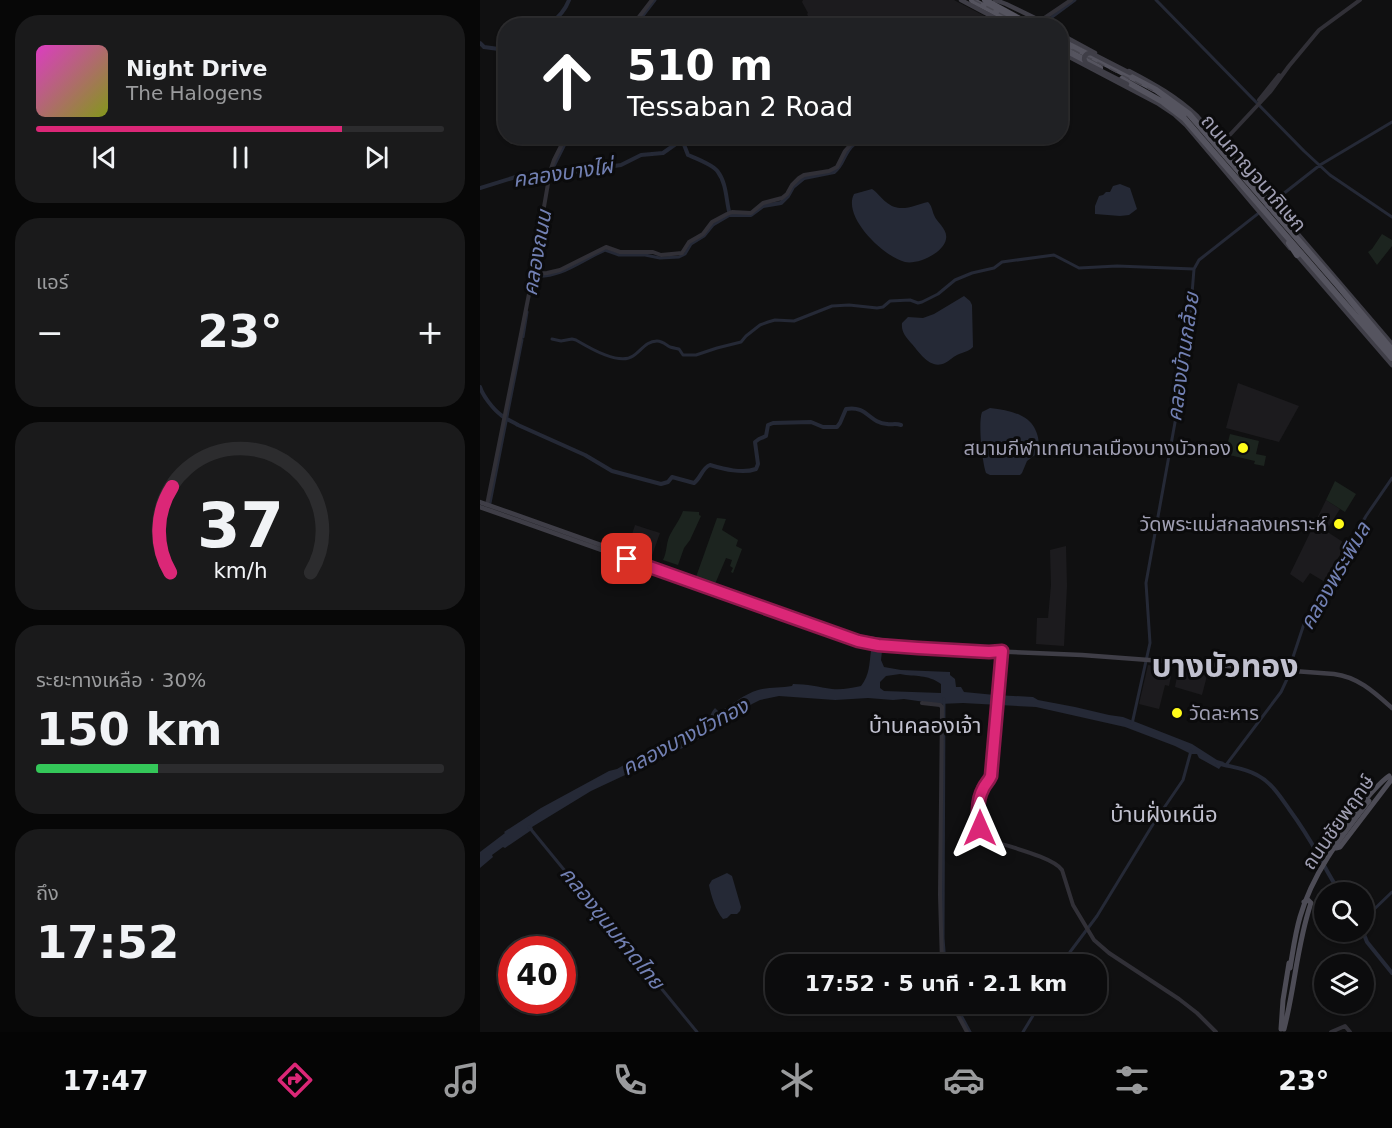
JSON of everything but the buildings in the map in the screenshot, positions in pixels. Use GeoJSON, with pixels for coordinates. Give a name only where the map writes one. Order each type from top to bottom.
{"type":"FeatureCollection","features":[{"type":"Feature","properties":{"kind":"highway"},"geometry":{"type":"LineString","coordinates":[[972,0],[1016,18]]}},
{"type":"Feature","properties":{"kind":"highway"},"geometry":{"type":"LineString","coordinates":[[985,0],[1019,18]]}},
{"type":"Feature","properties":{"kind":"highway","name":"ถนนกาญจนาภิเษก"},"geometry":{"type":"LineString","coordinates":[[1068,44],[1156,90],[1188,114],[1263,204],[1274,221],[1392,358]]}},
{"type":"Feature","properties":{"kind":"highway","name":"ถนนกาญจนาภิเษก"},"geometry":{"type":"LineString","coordinates":[[1068,52],[1153,96],[1173,109],[1263,204]]}},
{"type":"Feature","properties":{"kind":"highway","name":"ถนนกาญจนาภิเษก"},"geometry":{"type":"LineString","coordinates":[[1268,211],[1302,245],[1392,350]]}},
{"type":"Feature","properties":{"kind":"highway"},"geometry":{"type":"LineString","coordinates":[[1274,221],[1297,255]]}},
{"type":"Feature","properties":{"kind":"highway"},"geometry":{"type":"LineString","coordinates":[[1297,233],[1302,245]]}},
{"type":"Feature","properties":{"kind":"highway"},"geometry":{"type":"LineString","coordinates":[[1340,288],[1366,313]]}},
{"type":"Feature","properties":{"kind":"highway"},"geometry":{"type":"LineString","coordinates":[[1359,327],[1384,349]]}},
{"type":"Feature","properties":{"kind":"main road"},"geometry":{"type":"LineString","coordinates":[[961,0],[995,18]]}},
{"type":"Feature","properties":{"kind":"main road"},"geometry":{"type":"LineString","coordinates":[[995,0],[1021,18]]}},
{"type":"Feature","properties":{"kind":"main road"},"geometry":{"type":"LineString","coordinates":[[995,0],[1033,18]]}},
{"type":"Feature","properties":{"kind":"main road"},"geometry":{"type":"LineString","coordinates":[[980,10],[991,18]]}},
{"type":"Feature","properties":{"kind":"main road"},"geometry":{"type":"LineString","coordinates":[[1068,38],[1176,98],[1197,116],[1225,149],[1263,204]]}},
{"type":"Feature","properties":{"kind":"main road"},"geometry":{"type":"LineString","coordinates":[[1176,98],[1091,52],[1084,56],[1084,61],[1158,101],[1175,115],[1263,204]]}},
{"type":"Feature","properties":{"kind":"main road"},"geometry":{"type":"LineString","coordinates":[[1068,55],[1175,115]]}},
{"type":"Feature","properties":{"kind":"main road"},"geometry":{"type":"LineString","coordinates":[[1268,211],[1297,233],[1392,344]]}},
{"type":"Feature","properties":{"kind":"main road"},"geometry":{"type":"LineString","coordinates":[[1268,211],[1297,255],[1392,365]]}},
{"type":"Feature","properties":{"kind":"main road"},"geometry":{"type":"LineString","coordinates":[[480,505],[487,505],[522,519]]}},
{"type":"Feature","properties":{"kind":"main road"},"geometry":{"type":"LineString","coordinates":[[480,505],[858,641],[918,648],[989,652],[993,650],[1334,674],[1352,678],[1363,684],[1392,708]]}},
{"type":"Feature","properties":{"kind":"main road"},"geometry":{"type":"LineString","coordinates":[[1391,776],[1342,845],[1338,849],[1334,847],[1333,843],[1345,826],[1380,783],[1391,776]]}},
{"type":"Feature","properties":{"kind":"main road","name":"ถนนชัยพฤกษ์"},"geometry":{"type":"LineString","coordinates":[[1282,1030],[1300,918],[1316,878],[1332,849],[1391,776]]}},
{"type":"Feature","properties":{"kind":"main road"},"geometry":{"type":"LineString","coordinates":[[1305,900],[1308,900],[1311,903],[1301,938],[1291,1000],[1282,1030],[1283,1000],[1293,936],[1302,905],[1305,900]]}},
{"type":"Feature","properties":{"kind":"street"},"geometry":{"type":"LineString","coordinates":[[638,18],[652,0]]}},
{"type":"Feature","properties":{"kind":"street"},"geometry":{"type":"LineString","coordinates":[[1048,18],[1071,0]]}},
{"type":"Feature","properties":{"kind":"street"},"geometry":{"type":"LineString","coordinates":[[1225,149],[1223,142],[1294,58],[1323,26],[1358,0]]}},
{"type":"Feature","properties":{"kind":"street"},"geometry":{"type":"LineString","coordinates":[[1215,137],[1221,139],[1224,137],[1255,106]]}},
{"type":"Feature","properties":{"kind":"street"},"geometry":{"type":"LineString","coordinates":[[487,505],[534,274],[548,181],[554,160],[562,144]]}},
{"type":"Feature","properties":{"kind":"street"},"geometry":{"type":"LineString","coordinates":[[534,274],[560,270],[606,247],[617,252],[679,254],[689,242],[703,234],[712,222],[729,213],[751,213],[763,203],[783,198],[792,185],[804,175],[829,171],[837,167],[851,144]]}},
{"type":"Feature","properties":{"kind":"street"},"geometry":{"type":"LineString","coordinates":[[1002,651],[991,776],[981,793],[979,826],[989,839],[1061,867],[1073,905],[1094,940],[1108,953],[1179,999],[1216,1032]]}},
{"type":"Feature","properties":{"kind":"street"},"geometry":{"type":"LineString","coordinates":[[922,703],[942,707],[942,954]]}},
{"type":"Feature","properties":{"kind":"street"},"geometry":{"type":"LineString","coordinates":[[957,1014],[967,1032]]}},
{"type":"Feature","properties":{"kind":"street"},"geometry":{"type":"LineString","coordinates":[[1332,1032],[1343,1026],[1350,1032]]}},
{"type":"Feature","properties":{"kind":"shaded area"},"geometry":{"type":"Polygon","coordinates":[[[803,0],[954,0],[988,18],[809,18],[803,0]]]}},
{"type":"Feature","properties":{"kind":"shaded area"},"geometry":{"type":"Polygon","coordinates":[[[1382,234],[1392,240],[1392,246],[1377,265],[1368,252],[1382,234]]]}},
{"type":"Feature","properties":{"kind":"shaded area"},"geometry":{"type":"Polygon","coordinates":[[[1238,383],[1299,406],[1279,442],[1226,428],[1238,383]]]}},
{"type":"Feature","properties":{"kind":"shaded area"},"geometry":{"type":"Polygon","coordinates":[[[1230,434],[1259,441],[1256,454],[1266,456],[1264,466],[1254,464],[1255,461],[1225,454],[1230,434]]]}},
{"type":"Feature","properties":{"kind":"shaded area"},"geometry":{"type":"Polygon","coordinates":[[[1335,481],[1356,494],[1345,512],[1326,500],[1335,481]]]}},
{"type":"Feature","properties":{"kind":"shaded area"},"geometry":{"type":"Polygon","coordinates":[[[1326,500],[1340,509],[1326,531],[1346,544],[1325,582],[1310,573],[1303,583],[1290,574],[1326,500]]]}},
{"type":"Feature","properties":{"kind":"shaded area"},"geometry":{"type":"Polygon","coordinates":[[[683,511],[699,512],[701,516],[678,565],[663,560],[669,537],[683,511]]]}},
{"type":"Feature","properties":{"kind":"shaded area"},"geometry":{"type":"Polygon","coordinates":[[[717,518],[726,519],[722,530],[738,540],[736,546],[742,549],[733,573],[731,572],[733,568],[730,566],[732,560],[726,558],[715,584],[696,577],[717,518]]]}},
{"type":"Feature","properties":{"kind":"shaded area"},"geometry":{"type":"Polygon","coordinates":[[[635,525],[660,533],[650,561],[637,557],[639,551],[628,547],[635,525]]]}},
{"type":"Feature","properties":{"kind":"shaded area"},"geometry":{"type":"Polygon","coordinates":[[[1066,546],[1064,646],[1036,644],[1037,618],[1048,618],[1051,585],[1050,550],[1066,546]]]}},
{"type":"Feature","properties":{"kind":"shaded area"},"geometry":{"type":"Polygon","coordinates":[[[1155,664],[1173,666],[1169,686],[1165,685],[1159,709],[1139,704],[1148,665],[1154,666],[1155,664]]]}},
{"type":"Feature","properties":{"kind":"shaded area"},"geometry":{"type":"Polygon","coordinates":[[[1179,666],[1209,668],[1202,695],[1175,687],[1179,666]]]}},
{"type":"Feature","properties":{"kind":"water"},"geometry":{"type":"Polygon","coordinates":[[[1120,184],[1130,188],[1137,209],[1129,215],[1095,214],[1099,196],[1110,192],[1113,186],[1120,184]]]}},
{"type":"Feature","properties":{"kind":"water"},"geometry":{"type":"Polygon","coordinates":[[[872,189],[891,206],[907,208],[928,202],[946,235],[940,249],[916,262],[905,262],[896,259],[876,244],[859,224],[852,203],[854,194],[872,189]]]}},
{"type":"Feature","properties":{"kind":"water"},"geometry":{"type":"Polygon","coordinates":[[[964,296],[972,305],[973,347],[940,365],[930,362],[922,356],[906,336],[902,323],[908,317],[923,318],[934,314],[964,296]]]}},
{"type":"Feature","properties":{"kind":"water"},"geometry":{"type":"Polygon","coordinates":[[[990,408],[1010,411],[1026,418],[1036,431],[1039,452],[1027,461],[1020,475],[986,473],[980,424],[982,412],[990,408]]]}},
{"type":"Feature","properties":{"kind":"water","name":"คลองบางบัวทอง"},"geometry":{"type":"Polygon","coordinates":[[[871,651],[882,651],[881,660],[884,667],[950,672],[955,679],[956,687],[961,687],[964,692],[1033,697],[1038,700],[1123,717],[1192,744],[1224,762],[1219,769],[1199,758],[1197,754],[1191,754],[1125,727],[1036,707],[939,704],[904,699],[835,700],[779,696],[752,704],[689,745],[591,791],[532,827],[533,829],[505,848],[503,847],[480,868],[480,852],[504,832],[541,808],[609,771],[629,762],[644,759],[664,743],[685,732],[686,729],[705,722],[715,708],[719,712],[743,697],[766,688],[792,686],[793,684],[836,689],[861,686],[868,673],[871,651]],[[900,674],[886,676],[880,682],[880,688],[884,691],[941,693],[941,684],[936,681],[926,677],[900,674]]]}},
{"type":"Feature","properties":{"kind":"water"},"geometry":{"type":"Polygon","coordinates":[[[727,873],[732,876],[741,907],[737,914],[731,914],[723,919],[714,903],[709,885],[712,880],[727,873]]]}},
{"type":"Feature","properties":{"kind":"waterway"},"geometry":{"type":"LineString","coordinates":[[556,18],[569,0]]}},
{"type":"Feature","properties":{"kind":"waterway","name":"คลองถนน"},"geometry":{"type":"LineString","coordinates":[[641,18],[655,0]]}},
{"type":"Feature","properties":{"kind":"waterway","name":"คลองบางไผ่"},"geometry":{"type":"LineString","coordinates":[[1051,18],[1075,0]]}},
{"type":"Feature","properties":{"kind":"waterway"},"geometry":{"type":"LineString","coordinates":[[1156,0],[1330,175],[1392,217]]}},
{"type":"Feature","properties":{"kind":"waterway"},"geometry":{"type":"LineString","coordinates":[[480,43],[484,47],[498,49]]}},
{"type":"Feature","properties":{"kind":"waterway","name":"คลองบ้านกล้วย"},"geometry":{"type":"LineString","coordinates":[[1132,724],[1150,643],[1146,583],[1187,356],[1194,269],[1199,260],[1320,165],[1392,122]]}},
{"type":"Feature","properties":{"kind":"waterway","name":"คลองถนน"},"geometry":{"type":"LineString","coordinates":[[552,170],[565,144]]}},
{"type":"Feature","properties":{"kind":"waterway","name":"คลองบางไผ่"},"geometry":{"type":"LineString","coordinates":[[480,188],[519,176],[541,177],[621,165],[641,155],[663,153],[676,144]]}},
{"type":"Feature","properties":{"kind":"waterway","name":"คลองบางไผ่"},"geometry":{"type":"LineString","coordinates":[[684,144],[688,155],[709,164],[718,172],[725,187],[730,215],[751,215],[763,206],[781,203],[793,187],[804,178],[834,172],[854,144]]}},
{"type":"Feature","properties":{"kind":"waterway"},"geometry":{"type":"LineString","coordinates":[[534,276],[562,272],[605,250],[619,255],[679,257],[685,254],[691,244],[704,236],[713,225],[730,215]]}},
{"type":"Feature","properties":{"kind":"waterway","name":"คลองถนน"},"geometry":{"type":"LineString","coordinates":[[532,285],[539,244]]}},
{"type":"Feature","properties":{"kind":"waterway"},"geometry":{"type":"LineString","coordinates":[[552,339],[576,340],[620,359],[633,356],[653,341],[679,349],[683,355],[696,355],[741,342],[760,325],[768,322],[794,321],[832,306],[877,308],[883,307],[890,301],[922,302],[938,294],[955,280],[994,268],[1002,262],[1054,255],[1079,268],[1117,266],[1194,269]]}},
{"type":"Feature","properties":{"kind":"waterway","name":"คลองถนน"},"geometry":{"type":"LineString","coordinates":[[523,337],[527,312]]}},
{"type":"Feature","properties":{"kind":"waterway","name":"คลองถนน"},"geometry":{"type":"LineString","coordinates":[[490,503],[522,340]]}},
{"type":"Feature","properties":{"kind":"waterway"},"geometry":{"type":"LineString","coordinates":[[480,387],[492,406],[518,425],[585,455],[612,471],[661,484],[668,482],[672,477],[694,483],[710,465],[739,471],[756,469],[758,464],[755,442],[766,436],[768,425],[773,423],[811,422],[823,427],[837,427],[846,409],[853,408],[881,423],[901,425]]}},
{"type":"Feature","properties":{"kind":"waterway","name":"คลองพระพิมล"},"geometry":{"type":"LineString","coordinates":[[1226,765],[1281,692],[1288,677],[1304,624],[1366,516],[1392,478]]}},
{"type":"Feature","properties":{"kind":"waterway"},"geometry":{"type":"LineString","coordinates":[[944,699],[944,954]]}},
{"type":"Feature","properties":{"kind":"waterway"},"geometry":{"type":"LineString","coordinates":[[1069,954],[1097,916],[1183,780],[1191,751]]}},
{"type":"Feature","properties":{"kind":"waterway"},"geometry":{"type":"LineString","coordinates":[[1217,763],[1252,773],[1271,785],[1301,826],[1334,882]]}},
{"type":"Feature","properties":{"kind":"waterway","name":"คลองขุนมหาดไทย"},"geometry":{"type":"LineString","coordinates":[[529,827],[697,1032]]}},
{"type":"Feature","properties":{"kind":"waterway"},"geometry":{"type":"LineString","coordinates":[[1374,909],[1392,892]]}},
{"type":"Feature","properties":{"kind":"waterway"},"geometry":{"type":"LineString","coordinates":[[1367,942],[1392,973]]}},
{"type":"Feature","properties":{"kind":"waterway"},"geometry":{"type":"LineString","coordinates":[[960,1014],[970,1032]]}},
{"type":"Feature","properties":{"kind":"waterway"},"geometry":{"type":"LineString","coordinates":[[1023,1032],[1034,1014]]}},
{"type":"Feature","properties":{"kind":"railway"},"geometry":{"type":"LineString","coordinates":[[974,0],[1009,18]]}},
{"type":"Feature","properties":{"kind":"railway"},"geometry":{"type":"LineString","coordinates":[[1068,47],[1153,91]]}},
{"type":"Feature","properties":{"kind":"place","name":"สนามกีฬาเทศบาลเมืองบางบัวทอง"},"geometry":{"type":"Point","coordinates":[1243,448]}},
{"type":"Feature","properties":{"kind":"place","name":"วัดพระแม่สกลสงเคราะห์"},"geometry":{"type":"Point","coordinates":[1339,524]}},
{"type":"Feature","properties":{"kind":"place","name":"วัดละหาร"},"geometry":{"type":"Point","coordinates":[1177,713]}},
{"type":"Feature","properties":{"kind":"district","name":"บางบัวทอง"},"geometry":{"type":"Point","coordinates":[1225,666]}},
{"type":"Feature","properties":{"kind":"district","name":"บ้านคลองเจ้า"},"geometry":{"type":"Point","coordinates":[925,725]}},
{"type":"Feature","properties":{"kind":"district","name":"บ้านฝั่งเหนือ"},"geometry":{"type":"Point","coordinates":[1164,814]}},
{"type":"Feature","properties":{"kind":"route"},"geometry":{"type":"LineString","coordinates":[[627,559],[858,641],[918,648],[1002,651],[991,776],[981,793],[978,815],[980,828]]}}]}
